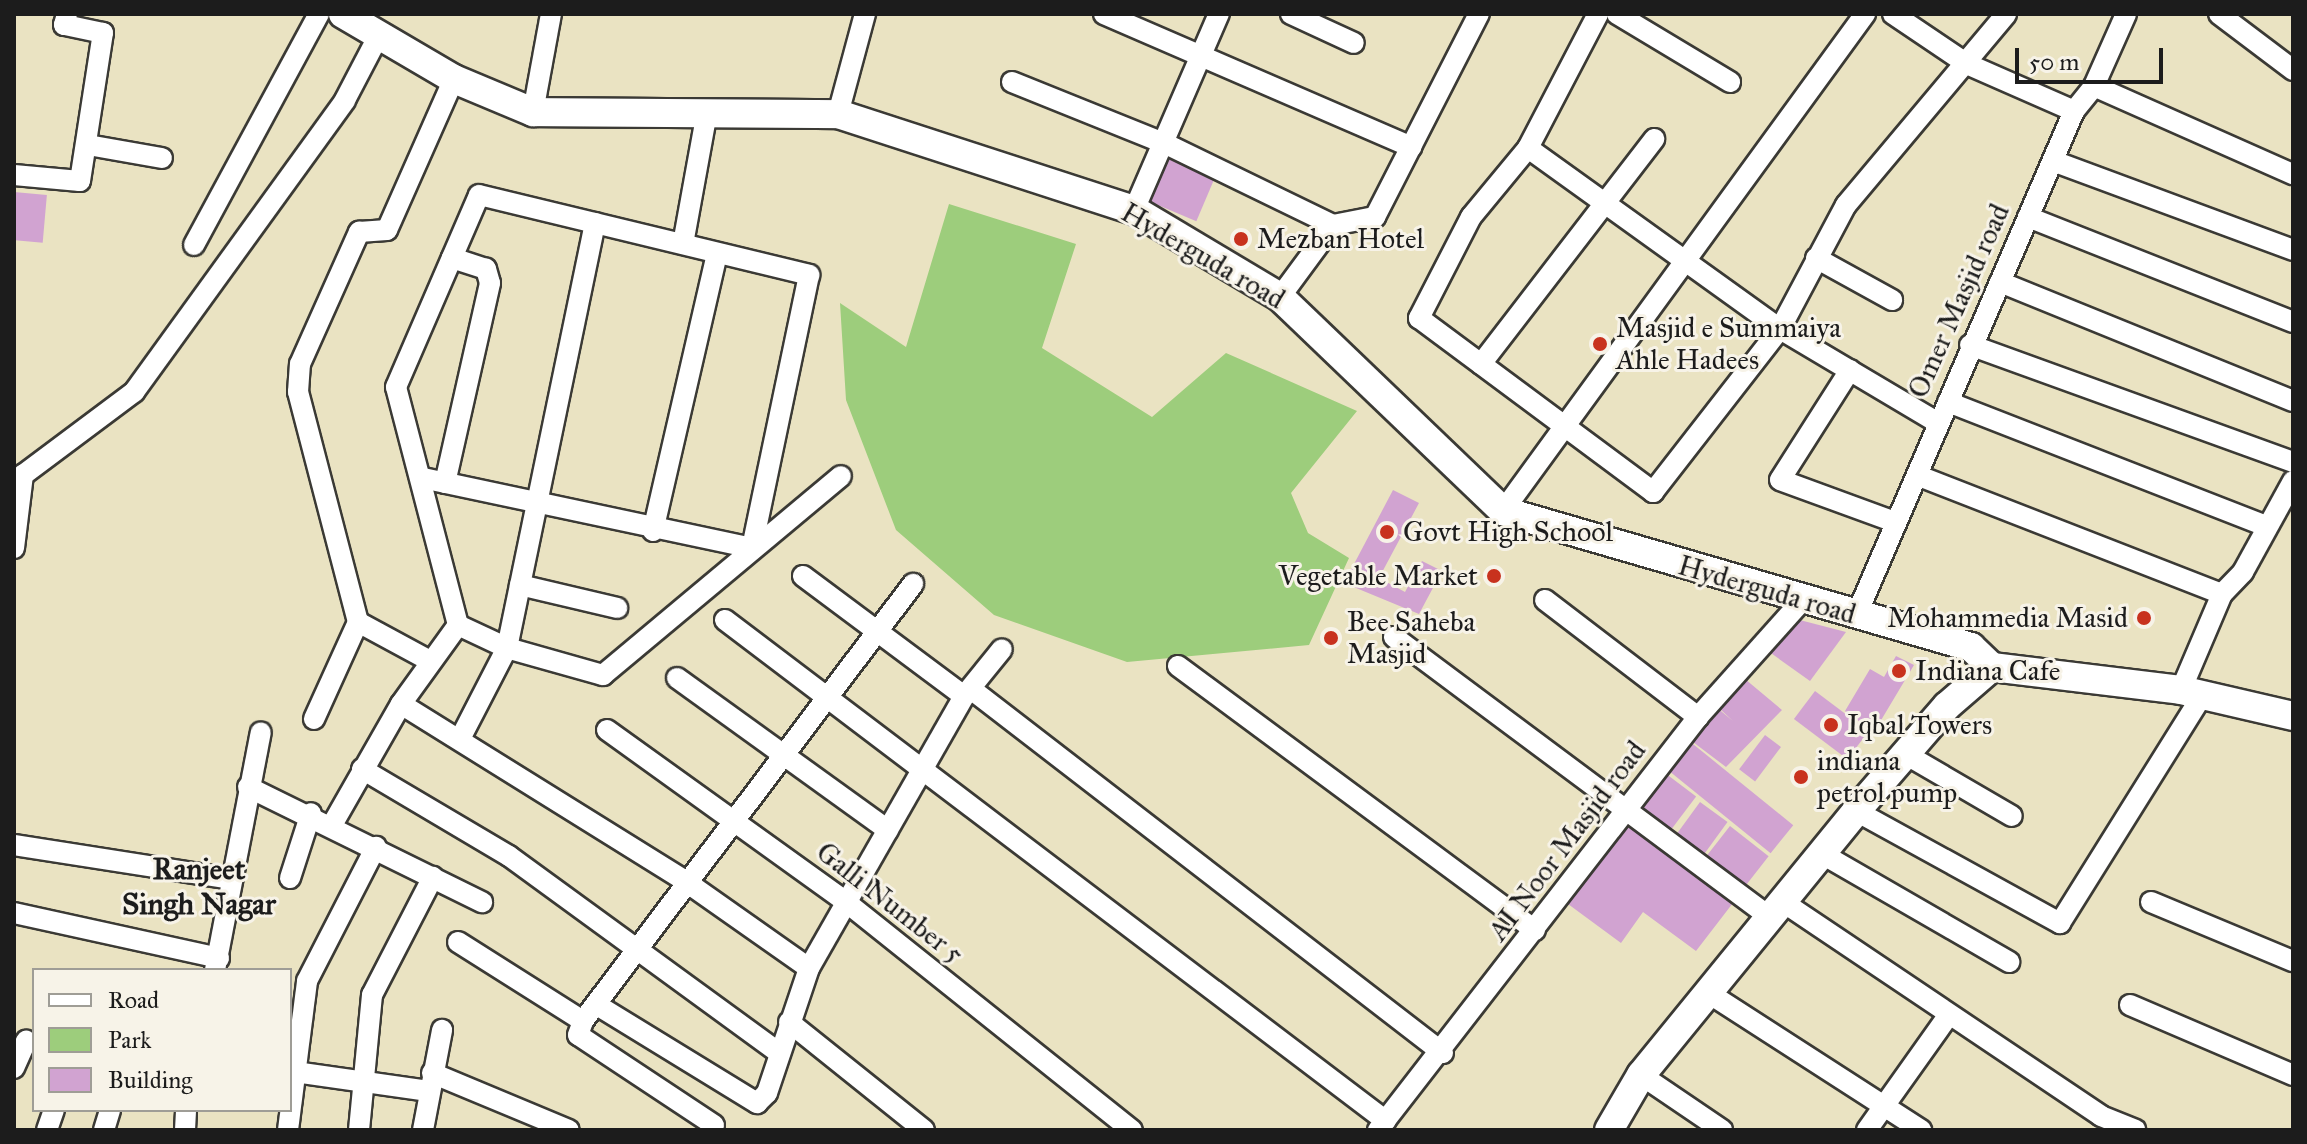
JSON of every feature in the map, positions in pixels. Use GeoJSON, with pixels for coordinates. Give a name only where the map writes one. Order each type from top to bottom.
{"type":"FeatureCollection","features":[{"type":"Feature","properties":{"kind":"street"},"geometry":{"type":"LineString","coordinates":[[14,175],[80,181],[103,33],[64,25],[67,14]]}},
{"type":"Feature","properties":{"kind":"street"},"geometry":{"type":"LineString","coordinates":[[194,245],[319,14]]}},
{"type":"Feature","properties":{"kind":"street","name":"Hyderguda road"},"geometry":{"type":"LineString","coordinates":[[343,14],[454,79],[533,112],[838,114],[1134,210],[1280,297],[1503,511],[1801,602],[1971,647],[1992,667]]}},
{"type":"Feature","properties":{"kind":"street"},"geometry":{"type":"LineString","coordinates":[[533,112],[551,14]]}},
{"type":"Feature","properties":{"kind":"street"},"geometry":{"type":"LineString","coordinates":[[838,114],[865,14]]}},
{"type":"Feature","properties":{"kind":"street"},"geometry":{"type":"LineString","coordinates":[[1104,14],[1205,54],[1411,147]]}},
{"type":"Feature","properties":{"kind":"street"},"geometry":{"type":"LineString","coordinates":[[1134,210],[1166,144],[1219,14]]}},
{"type":"Feature","properties":{"kind":"street"},"geometry":{"type":"LineString","coordinates":[[1291,14],[1354,43]]}},
{"type":"Feature","properties":{"kind":"street"},"geometry":{"type":"LineString","coordinates":[[1012,82],[1166,144],[1333,225],[1375,217],[1479,14]]}},
{"type":"Feature","properties":{"kind":"street"},"geometry":{"type":"LineString","coordinates":[[1598,14],[1528,148],[1471,217],[1419,318],[1570,427],[1653,492],[1780,329],[1846,205],[2006,14]]}},
{"type":"Feature","properties":{"kind":"street"},"geometry":{"type":"LineString","coordinates":[[1617,14],[1730,82]]}},
{"type":"Feature","properties":{"kind":"street"},"geometry":{"type":"LineString","coordinates":[[1503,511],[1570,427],[1865,14]]}},
{"type":"Feature","properties":{"kind":"street"},"geometry":{"type":"LineString","coordinates":[[1893,14],[1967,64],[2074,111]]}},
{"type":"Feature","properties":{"kind":"street","name":"Omer Masjid road"},"geometry":{"type":"LineString","coordinates":[[1856,616],[1895,522],[1919,476],[1935,421],[1948,402],[1970,345],[2074,111],[2094,86],[2126,14]]}},
{"type":"Feature","properties":{"kind":"street"},"geometry":{"type":"LineString","coordinates":[[2219,14],[2293,70]]}},
{"type":"Feature","properties":{"kind":"street"},"geometry":{"type":"LineString","coordinates":[[14,548],[23,475],[134,392],[345,100],[379,35]]}},
{"type":"Feature","properties":{"kind":"street"},"geometry":{"type":"LineString","coordinates":[[314,719],[358,622],[298,392],[300,364],[359,232],[387,230],[454,79]]}},
{"type":"Feature","properties":{"kind":"street"},"geometry":{"type":"LineString","coordinates":[[2094,86],[2293,174]]}},
{"type":"Feature","properties":{"kind":"street"},"geometry":{"type":"LineString","coordinates":[[683,244],[707,112]]}},
{"type":"Feature","properties":{"kind":"street"},"geometry":{"type":"LineString","coordinates":[[1481,364],[1654,139]]}},
{"type":"Feature","properties":{"kind":"street"},"geometry":{"type":"LineString","coordinates":[[88,145],[162,158]]}},
{"type":"Feature","properties":{"kind":"street"},"geometry":{"type":"LineString","coordinates":[[1528,148],[1689,258],[1780,329],[1935,421]]}},
{"type":"Feature","properties":{"kind":"street"},"geometry":{"type":"LineString","coordinates":[[2053,161],[2293,250]]}},
{"type":"Feature","properties":{"kind":"street"},"geometry":{"type":"LineString","coordinates":[[458,625],[396,387],[479,195],[809,275],[752,548]]}},
{"type":"Feature","properties":{"kind":"street"},"geometry":{"type":"LineString","coordinates":[[2028,217],[2293,322]]}},
{"type":"Feature","properties":{"kind":"street"},"geometry":{"type":"LineString","coordinates":[[461,737],[507,648],[595,223]]}},
{"type":"Feature","properties":{"kind":"street"},"geometry":{"type":"LineString","coordinates":[[1280,297],[1333,225]]}},
{"type":"Feature","properties":{"kind":"street"},"geometry":{"type":"LineString","coordinates":[[653,531],[717,253]]}},
{"type":"Feature","properties":{"kind":"street"},"geometry":{"type":"LineString","coordinates":[[445,483],[490,283],[486,269],[452,258]]}},
{"type":"Feature","properties":{"kind":"street"},"geometry":{"type":"LineString","coordinates":[[1816,258],[1892,300]]}},
{"type":"Feature","properties":{"kind":"street"},"geometry":{"type":"LineString","coordinates":[[2000,282],[2293,401]]}},
{"type":"Feature","properties":{"kind":"street"},"geometry":{"type":"LineString","coordinates":[[1970,345],[2293,462]]}},
{"type":"Feature","properties":{"kind":"street"},"geometry":{"type":"LineString","coordinates":[[1850,370],[1780,480],[1895,522]]}},
{"type":"Feature","properties":{"kind":"street"},"geometry":{"type":"LineString","coordinates":[[1948,402],[2279,519]]}},
{"type":"Feature","properties":{"kind":"street"},"geometry":{"type":"LineString","coordinates":[[458,625],[507,648],[603,675],[841,476]]}},
{"type":"Feature","properties":{"kind":"street"},"geometry":{"type":"LineString","coordinates":[[1919,476],[2222,594]]}},
{"type":"Feature","properties":{"kind":"street"},"geometry":{"type":"LineString","coordinates":[[422,478],[653,531],[752,548]]}},
{"type":"Feature","properties":{"kind":"street"},"geometry":{"type":"LineString","coordinates":[[1856,811],[2060,923],[2192,692],[2222,594],[2243,572],[2279,519],[2293,481]]}},
{"type":"Feature","properties":{"kind":"street"},"geometry":{"type":"LineString","coordinates":[[803,576],[875,631],[967,693],[1443,1053]]}},
{"type":"Feature","properties":{"kind":"street"},"geometry":{"type":"LineString","coordinates":[[714,1125],[578,1035],[590,1013],[685,881],[913,584]]}},
{"type":"Feature","properties":{"kind":"street"},"geometry":{"type":"LineString","coordinates":[[520,585],[617,608]]}},
{"type":"Feature","properties":{"kind":"street"},"geometry":{"type":"LineString","coordinates":[[1545,600],[1698,717]]}},
{"type":"Feature","properties":{"kind":"street","name":"AI Noor Masjid road"},"geometry":{"type":"LineString","coordinates":[[1382,1126],[1443,1053],[1627,806],[1698,717],[1801,602]]}},
{"type":"Feature","properties":{"kind":"street"},"geometry":{"type":"LineString","coordinates":[[725,620],[924,767],[1382,1126]]}},
{"type":"Feature","properties":{"kind":"street"},"geometry":{"type":"LineString","coordinates":[[358,622],[430,661]]}},
{"type":"Feature","properties":{"kind":"street"},"geometry":{"type":"LineString","coordinates":[[332,825],[401,704],[458,625]]}},
{"type":"Feature","properties":{"kind":"street"},"geometry":{"type":"LineString","coordinates":[[1394,637],[1778,911],[2135,1130]]}},
{"type":"Feature","properties":{"kind":"street"},"geometry":{"type":"LineString","coordinates":[[458,942],[743,1100],[757,1103],[767,1093],[778,1052],[809,968],[967,693],[1002,649]]}},
{"type":"Feature","properties":{"kind":"street"},"geometry":{"type":"LineString","coordinates":[[1178,666],[1535,930]]}},
{"type":"Feature","properties":{"kind":"street"},"geometry":{"type":"LineString","coordinates":[[1609,1130],[1641,1075],[1824,855],[1856,811],[1992,667],[2192,692],[2293,716]]}},
{"type":"Feature","properties":{"kind":"street"},"geometry":{"type":"LineString","coordinates":[[677,678],[888,830]]}},
{"type":"Feature","properties":{"kind":"street"},"geometry":{"type":"LineString","coordinates":[[401,704],[461,737],[685,881],[809,968]]}},
{"type":"Feature","properties":{"kind":"street","name":"Galli Number 5"},"geometry":{"type":"LineString","coordinates":[[607,730],[846,902],[1132,1130]]}},
{"type":"Feature","properties":{"kind":"street"},"geometry":{"type":"LineString","coordinates":[[14,913],[217,964],[248,787],[261,732]]}},
{"type":"Feature","properties":{"kind":"street"},"geometry":{"type":"LineString","coordinates":[[1907,755],[2012,816]]}},
{"type":"Feature","properties":{"kind":"street"},"geometry":{"type":"LineString","coordinates":[[362,769],[509,856],[638,946],[778,1052]]}},
{"type":"Feature","properties":{"kind":"street"},"geometry":{"type":"LineString","coordinates":[[248,787],[311,813],[482,902]]}},
{"type":"Feature","properties":{"kind":"street"},"geometry":{"type":"LineString","coordinates":[[290,878],[311,813]]}},
{"type":"Feature","properties":{"kind":"street"},"geometry":{"type":"LineString","coordinates":[[14,845],[232,879]]}},
{"type":"Feature","properties":{"kind":"street"},"geometry":{"type":"LineString","coordinates":[[292,1082],[307,981],[376,847]]}},
{"type":"Feature","properties":{"kind":"street"},"geometry":{"type":"LineString","coordinates":[[1824,855],[2009,962]]}},
{"type":"Feature","properties":{"kind":"street"},"geometry":{"type":"LineString","coordinates":[[359,1130],[372,995],[433,877]]}},
{"type":"Feature","properties":{"kind":"street"},"geometry":{"type":"LineString","coordinates":[[2151,902],[2293,961]]}},
{"type":"Feature","properties":{"kind":"street"},"geometry":{"type":"LineString","coordinates":[[1707,992],[1921,1130]]}},
{"type":"Feature","properties":{"kind":"street"},"geometry":{"type":"LineString","coordinates":[[2130,1005],[2293,1075]]}},
{"type":"Feature","properties":{"kind":"street"},"geometry":{"type":"LineString","coordinates":[[1867,1130],[1948,1016]]}},
{"type":"Feature","properties":{"kind":"street"},"geometry":{"type":"LineString","coordinates":[[789,1022],[924,1130]]}},
{"type":"Feature","properties":{"kind":"street"},"geometry":{"type":"LineString","coordinates":[[423,1130],[442,1030]]}},
{"type":"Feature","properties":{"kind":"street"},"geometry":{"type":"LineString","coordinates":[[14,1068],[25,1040]]}},
{"type":"Feature","properties":{"kind":"street"},"geometry":{"type":"LineString","coordinates":[[294,1058],[365,1080],[430,1082],[570,1130]]}},
{"type":"Feature","properties":{"kind":"street"},"geometry":{"type":"LineString","coordinates":[[1641,1075],[1722,1130]]}},
{"type":"Feature","properties":{"kind":"green space"},"geometry":{"type":"Polygon","coordinates":[[[949,204],[1076,244],[1042,348],[1152,417],[1226,353],[1357,411],[1291,493],[1308,533],[1349,558],[1309,645],[1127,662],[994,615],[896,530],[846,400],[840,303],[906,347],[949,204]]]}},
{"type":"Feature","properties":{"kind":"building"},"geometry":{"type":"Polygon","coordinates":[[[1168,155],[1216,175],[1196,221],[1148,201],[1168,155]]]}},
{"type":"Feature","properties":{"kind":"building"},"geometry":{"type":"Polygon","coordinates":[[[14,192],[47,195],[43,243],[14,240],[14,192]]]}},
{"type":"Feature","properties":{"kind":"building","name":"Govt High School"},"geometry":{"type":"Polygon","coordinates":[[[1393,490],[1419,503],[1379,578],[1405,592],[1422,561],[1442,571],[1419,614],[1344,583],[1393,490]]]}},
{"type":"Feature","properties":{"kind":"building"},"geometry":{"type":"Polygon","coordinates":[[[1792,618],[1846,632],[1810,681],[1768,651],[1792,618]]]}},
{"type":"Feature","properties":{"kind":"building"},"geometry":{"type":"Polygon","coordinates":[[[1896,656],[1914,665],[1874,732],[1845,711],[1870,669],[1884,677],[1896,656]]]}},
{"type":"Feature","properties":{"kind":"building"},"geometry":{"type":"Polygon","coordinates":[[[1745,679],[1782,710],[1726,767],[1689,739],[1716,707],[1733,721],[1720,709],[1745,679]]]}},
{"type":"Feature","properties":{"kind":"building","name":"Iqbal Towers"},"geometry":{"type":"Polygon","coordinates":[[[1815,691],[1869,731],[1847,759],[1794,719],[1815,691]]]}},
{"type":"Feature","properties":{"kind":"building"},"geometry":{"type":"Polygon","coordinates":[[[1765,735],[1781,747],[1755,781],[1739,769],[1765,735]]]}},
{"type":"Feature","properties":{"kind":"building"},"geometry":{"type":"Polygon","coordinates":[[[1693,744],[1793,825],[1771,853],[1670,772],[1693,744]]]}},
{"type":"Feature","properties":{"kind":"building"},"geometry":{"type":"Polygon","coordinates":[[[1661,770],[1696,796],[1670,831],[1635,804],[1661,770]]]}},
{"type":"Feature","properties":{"kind":"building"},"geometry":{"type":"Polygon","coordinates":[[[1700,802],[1728,822],[1705,854],[1677,834],[1700,802]]]}},
{"type":"Feature","properties":{"kind":"building"},"geometry":{"type":"Polygon","coordinates":[[[1631,820],[1736,899],[1696,951],[1643,912],[1621,943],[1568,904],[1631,820]]]}},
{"type":"Feature","properties":{"kind":"building"},"geometry":{"type":"Polygon","coordinates":[[[1730,826],[1769,856],[1743,888],[1705,858],[1730,826]]]}},
{"type":"Feature","properties":{"kind":"place","name":"Mezban Hotel"},"geometry":{"type":"Point","coordinates":[1241,239]}},
{"type":"Feature","properties":{"kind":"place","name":"Masjid e Summaiya Ahle Hadees"},"geometry":{"type":"Point","coordinates":[1600,344]}},
{"type":"Feature","properties":{"kind":"place","name":"Govt High School"},"geometry":{"type":"Point","coordinates":[1387,532]}},
{"type":"Feature","properties":{"kind":"place","name":"Vegetable Market"},"geometry":{"type":"Point","coordinates":[1494,576]}},
{"type":"Feature","properties":{"kind":"place","name":"Mohammedia Masid"},"geometry":{"type":"Point","coordinates":[2144,618]}},
{"type":"Feature","properties":{"kind":"place","name":"Bee Saheba Masjid"},"geometry":{"type":"Point","coordinates":[1331,638]}},
{"type":"Feature","properties":{"kind":"place","name":"Indiana Cafe"},"geometry":{"type":"Point","coordinates":[1899,671]}},
{"type":"Feature","properties":{"kind":"place","name":"Iqbal Towers"},"geometry":{"type":"Point","coordinates":[1831,725]}},
{"type":"Feature","properties":{"kind":"place","name":"indiana petrol pump"},"geometry":{"type":"Point","coordinates":[1801,777]}},
{"type":"Feature","properties":{"kind":"district","name":"Ranjeet Singh Nagar"},"geometry":{"type":"Point","coordinates":[199,886]}}]}
